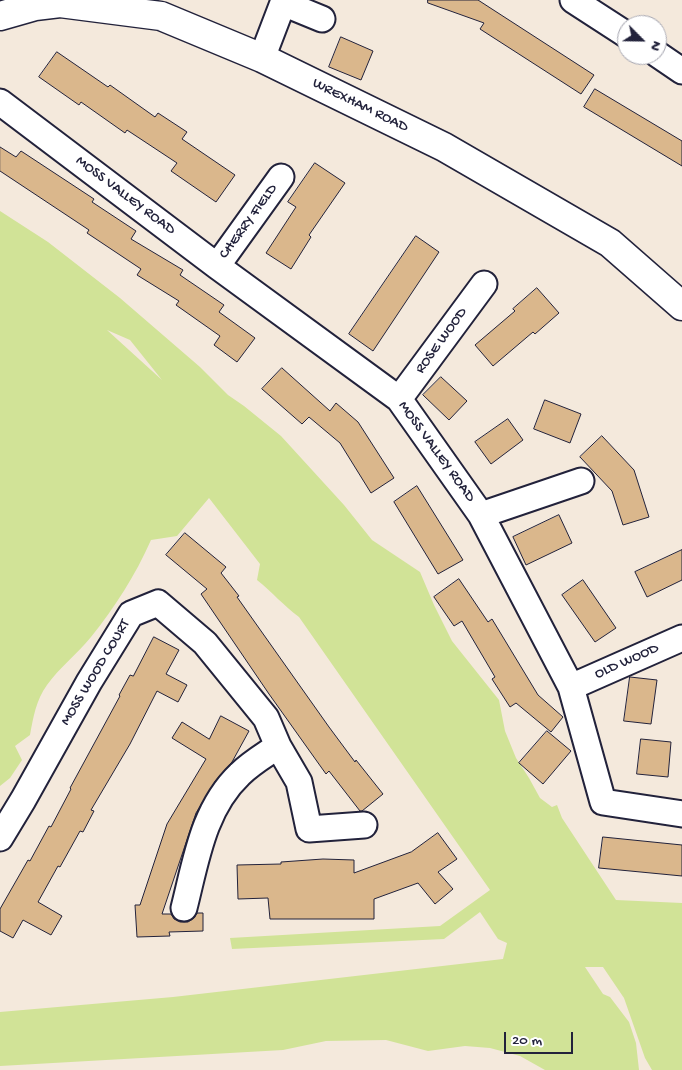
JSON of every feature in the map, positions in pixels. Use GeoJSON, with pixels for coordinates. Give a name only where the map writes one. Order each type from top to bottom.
{"type":"FeatureCollection","features":[{"type":"Feature","properties":{"kind":"main road","name":"WREXHAM ROAD"},"geometry":{"type":"LineString","coordinates":[[0,16],[35,6],[60,3],[161,16],[262,58],[444,147],[610,244],[682,306]]}},
{"type":"Feature","properties":{"kind":"street"},"geometry":{"type":"LineString","coordinates":[[573,0],[617,29]]}},
{"type":"Feature","properties":{"kind":"street"},"geometry":{"type":"LineString","coordinates":[[262,58],[280,2],[322,19]]}},
{"type":"Feature","properties":{"kind":"street"},"geometry":{"type":"LineString","coordinates":[[667,61],[682,71]]}},
{"type":"Feature","properties":{"kind":"street","name":"MOSS VALLEY ROAD"},"geometry":{"type":"LineString","coordinates":[[0,102],[217,266],[399,399],[481,515],[571,687],[603,802],[682,814]]}},
{"type":"Feature","properties":{"kind":"street","name":"CHERRY FIELD"},"geometry":{"type":"LineString","coordinates":[[217,266],[281,178]]}},
{"type":"Feature","properties":{"kind":"street","name":"ROSE WOOD"},"geometry":{"type":"LineString","coordinates":[[399,399],[484,284]]}},
{"type":"Feature","properties":{"kind":"street"},"geometry":{"type":"LineString","coordinates":[[481,515],[581,481]]}},
{"type":"Feature","properties":{"kind":"street","name":"MOSS WOOD COURT"},"geometry":{"type":"LineString","coordinates":[[0,838],[89,682],[131,614],[158,603],[205,644],[266,718],[278,746],[299,782],[309,829],[364,825]]}},
{"type":"Feature","properties":{"kind":"street","name":"OLD WOOD"},"geometry":{"type":"LineString","coordinates":[[571,687],[682,638]]}},
{"type":"Feature","properties":{"kind":"street"},"geometry":{"type":"LineString","coordinates":[[184,908],[203,831],[217,803],[240,774],[278,746]]}},
{"type":"Feature","properties":{"kind":"green space"},"geometry":{"type":"Polygon","coordinates":[[[0,211],[48,242],[120,298],[200,367],[228,395],[281,436],[344,505],[372,540],[420,572],[452,641],[499,700],[505,731],[516,758],[540,798],[552,807],[557,805],[562,818],[616,900],[682,903],[682,1070],[652,1070],[645,1058],[624,998],[603,967],[585,967],[603,994],[610,997],[629,1022],[636,1043],[639,1070],[545,1070],[520,1056],[490,1048],[465,1046],[428,1051],[386,1040],[326,1041],[283,1050],[0,1066],[0,1012],[173,997],[503,959],[507,943],[498,939],[480,912],[444,939],[232,949],[230,938],[440,926],[490,890],[299,617],[257,580],[260,564],[209,498],[177,536],[151,540],[131,579],[108,614],[91,637],[57,672],[43,691],[36,709],[30,735],[15,746],[22,760],[10,778],[0,786],[0,211]],[[107,330],[162,380],[130,340],[107,330]]]}},
{"type":"Feature","properties":{"kind":"building"},"geometry":{"type":"Polygon","coordinates":[[[428,0],[478,0],[594,75],[581,94],[480,29],[484,23],[428,3],[428,0]]]}},
{"type":"Feature","properties":{"kind":"building"},"geometry":{"type":"Polygon","coordinates":[[[341,37],[373,51],[361,80],[329,67],[341,37]]]}},
{"type":"Feature","properties":{"kind":"building"},"geometry":{"type":"Polygon","coordinates":[[[57,52],[108,87],[110,85],[155,117],[158,113],[187,132],[182,139],[235,175],[216,202],[171,171],[177,163],[127,130],[125,133],[81,102],[79,105],[39,77],[57,52]]]}},
{"type":"Feature","properties":{"kind":"building"},"geometry":{"type":"Polygon","coordinates":[[[595,89],[682,141],[682,166],[584,107],[595,89]]]}},
{"type":"Feature","properties":{"kind":"building"},"geometry":{"type":"Polygon","coordinates":[[[0,147],[16,157],[21,151],[94,199],[92,202],[136,231],[131,239],[183,270],[180,275],[224,305],[219,312],[255,338],[237,362],[214,345],[220,336],[176,305],[179,301],[137,275],[141,269],[87,233],[89,230],[0,171],[0,147]]]}},
{"type":"Feature","properties":{"kind":"building"},"geometry":{"type":"Polygon","coordinates":[[[315,163],[345,183],[309,235],[311,237],[291,269],[266,253],[296,207],[288,202],[315,163]]]}},
{"type":"Feature","properties":{"kind":"building"},"geometry":{"type":"Polygon","coordinates":[[[416,236],[439,252],[373,351],[349,334],[416,236]]]}},
{"type":"Feature","properties":{"kind":"building"},"geometry":{"type":"Polygon","coordinates":[[[537,288],[559,313],[493,366],[475,345],[515,311],[513,309],[537,288]]]}},
{"type":"Feature","properties":{"kind":"building"},"geometry":{"type":"Polygon","coordinates":[[[282,368],[330,411],[336,403],[358,422],[394,478],[371,493],[340,443],[309,417],[302,424],[262,389],[282,368]]]}},
{"type":"Feature","properties":{"kind":"building"},"geometry":{"type":"Polygon","coordinates":[[[441,377],[467,401],[449,420],[423,395],[441,377]]]}},
{"type":"Feature","properties":{"kind":"building"},"geometry":{"type":"Polygon","coordinates":[[[545,400],[581,414],[570,443],[534,429],[545,400]]]}},
{"type":"Feature","properties":{"kind":"building"},"geometry":{"type":"Polygon","coordinates":[[[508,419],[523,440],[491,464],[475,442],[508,419]]]}},
{"type":"Feature","properties":{"kind":"building"},"geometry":{"type":"Polygon","coordinates":[[[602,436],[634,470],[649,517],[623,525],[612,491],[580,457],[602,436]]]}},
{"type":"Feature","properties":{"kind":"building"},"geometry":{"type":"Polygon","coordinates":[[[417,486],[463,560],[438,574],[394,502],[417,486]]]}},
{"type":"Feature","properties":{"kind":"building"},"geometry":{"type":"Polygon","coordinates":[[[559,515],[572,543],[526,565],[513,537],[559,515]]]}},
{"type":"Feature","properties":{"kind":"building"},"geometry":{"type":"Polygon","coordinates":[[[185,533],[226,567],[221,573],[239,596],[237,597],[329,727],[355,762],[356,760],[383,794],[362,811],[360,811],[329,771],[326,774],[269,694],[201,594],[207,589],[166,555],[185,533]]]}},
{"type":"Feature","properties":{"kind":"building"},"geometry":{"type":"Polygon","coordinates":[[[682,550],[682,580],[647,597],[635,572],[682,550]]]}},
{"type":"Feature","properties":{"kind":"building"},"geometry":{"type":"Polygon","coordinates":[[[459,579],[488,622],[492,619],[538,695],[563,717],[551,732],[516,703],[510,707],[492,679],[495,677],[462,621],[454,626],[434,597],[459,579]]]}},
{"type":"Feature","properties":{"kind":"building"},"geometry":{"type":"Polygon","coordinates":[[[583,580],[616,628],[595,642],[562,595],[583,580]]]}},
{"type":"Feature","properties":{"kind":"building"},"geometry":{"type":"Polygon","coordinates":[[[154,637],[179,650],[166,674],[187,685],[178,702],[157,691],[130,744],[91,810],[94,811],[83,832],[80,831],[38,902],[62,916],[51,935],[23,920],[13,938],[0,931],[0,909],[49,826],[51,827],[119,695],[130,675],[133,676],[154,637]]]}},
{"type":"Feature","properties":{"kind":"building"},"geometry":{"type":"Polygon","coordinates":[[[630,677],[657,680],[651,724],[624,721],[630,677]]]}},
{"type":"Feature","properties":{"kind":"building"},"geometry":{"type":"Polygon","coordinates":[[[221,716],[249,731],[232,762],[216,780],[196,813],[162,914],[171,914],[174,919],[180,922],[188,922],[197,913],[203,913],[203,931],[169,932],[170,936],[137,937],[135,905],[140,905],[167,824],[206,759],[172,738],[182,722],[209,739],[221,716]]]}},
{"type":"Feature","properties":{"kind":"building"},"geometry":{"type":"Polygon","coordinates":[[[547,731],[571,751],[543,784],[519,763],[547,731]]]}},
{"type":"Feature","properties":{"kind":"building"},"geometry":{"type":"Polygon","coordinates":[[[641,739],[671,742],[668,777],[637,774],[641,739]]]}},
{"type":"Feature","properties":{"kind":"building"},"geometry":{"type":"Polygon","coordinates":[[[438,833],[457,859],[438,872],[453,889],[435,904],[418,883],[374,899],[374,919],[270,919],[268,898],[238,899],[237,865],[281,864],[281,862],[323,859],[354,860],[354,873],[411,852],[438,833]]]}},
{"type":"Feature","properties":{"kind":"building"},"geometry":{"type":"Polygon","coordinates":[[[603,837],[682,845],[682,876],[599,868],[603,837]]]}}]}
